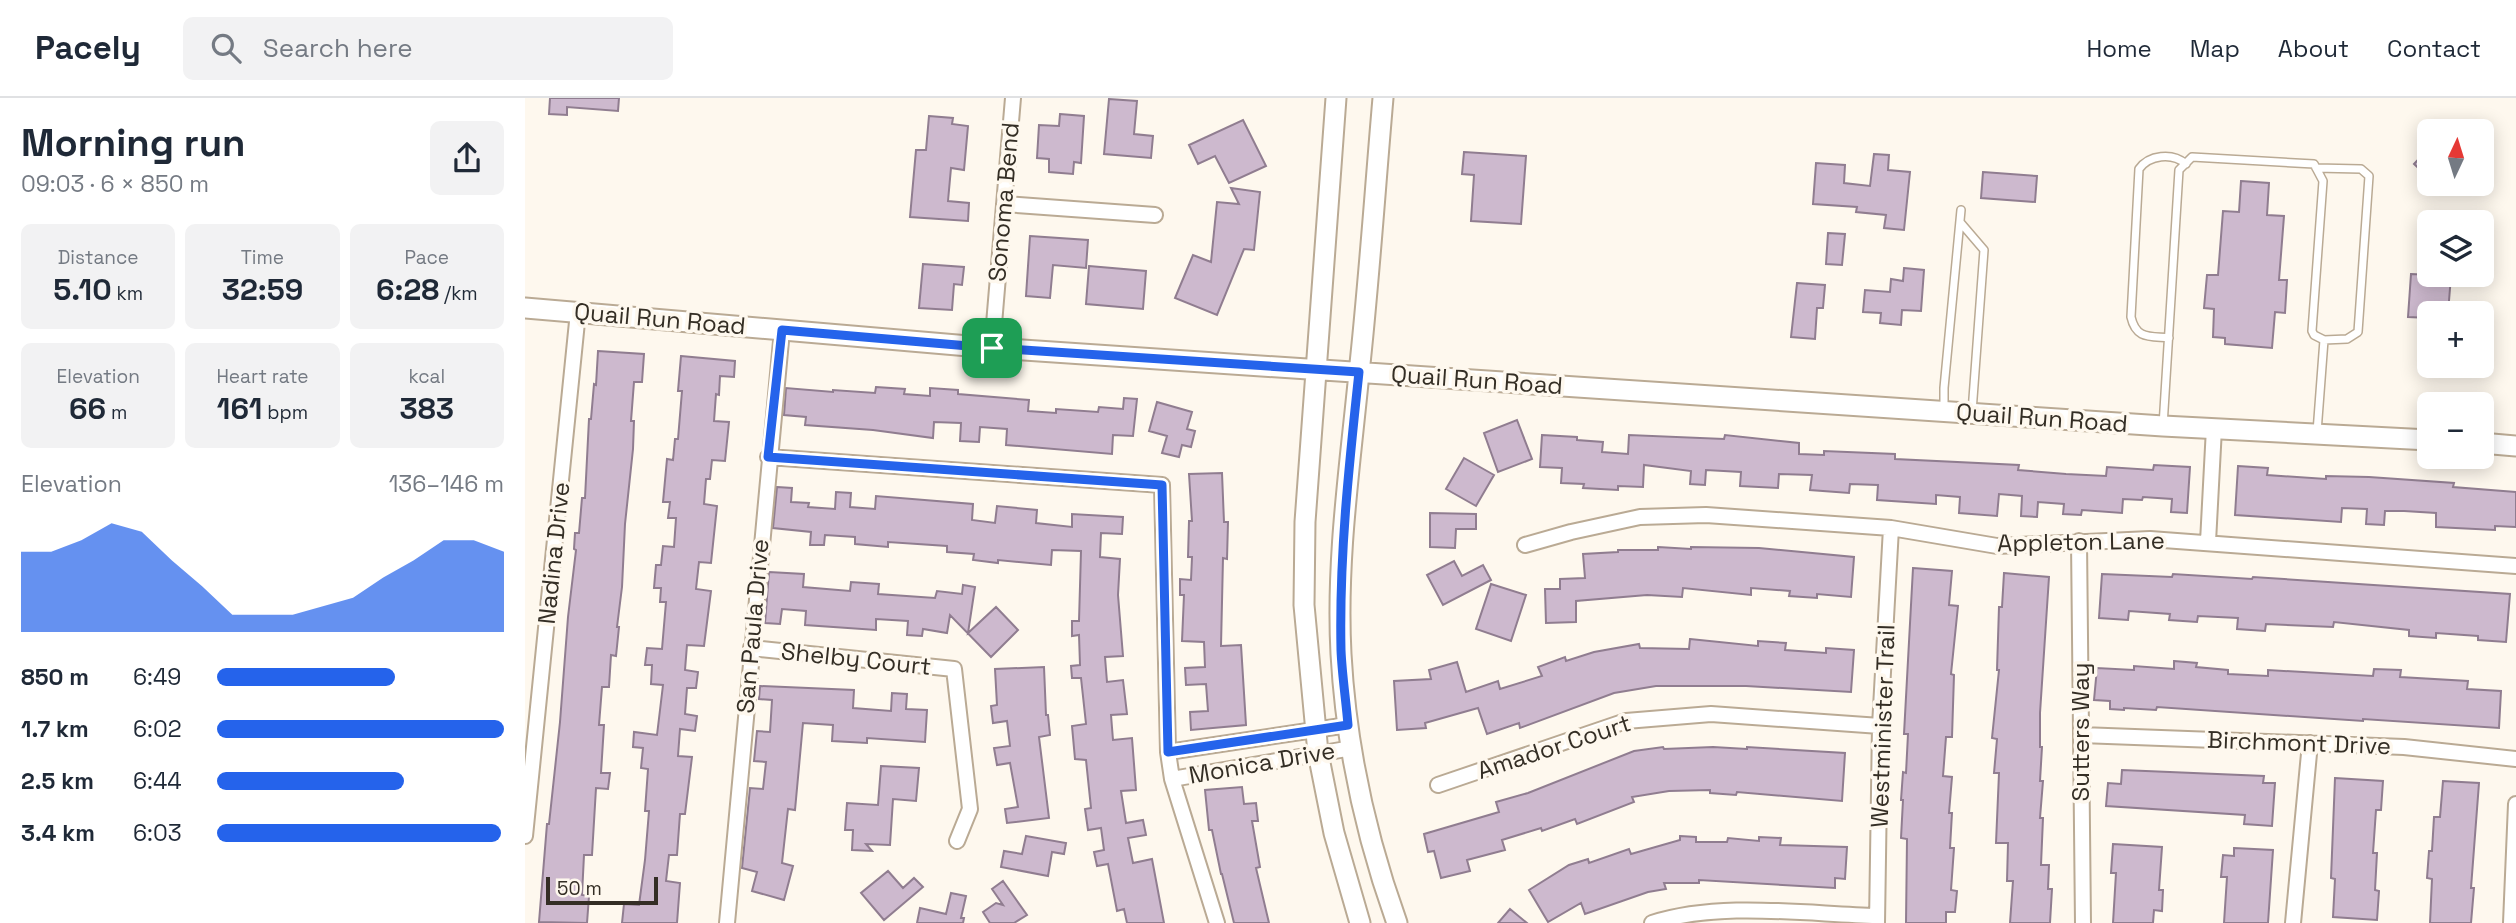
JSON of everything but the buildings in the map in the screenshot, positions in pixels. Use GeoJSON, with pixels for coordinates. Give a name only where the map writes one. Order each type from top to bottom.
{"type":"FeatureCollection","features":[{"type":"Feature","properties":{"kind":"street","name":"Sonoma Bend"},"geometry":{"type":"LineString","coordinates":[[992,348],[1013,98]]}},
{"type":"Feature","properties":{"kind":"street"},"geometry":{"type":"LineString","coordinates":[[1336,98],[1305,522],[1304,605],[1318,753],[1334,833],[1360,923]]}},
{"type":"Feature","properties":{"kind":"street"},"geometry":{"type":"LineString","coordinates":[[1383,98],[1359,372],[1346,485],[1341,652],[1348,725],[1365,815],[1384,888],[1397,923]]}},
{"type":"Feature","properties":{"kind":"street"},"geometry":{"type":"LineString","coordinates":[[1004,204],[1155,215]]}},
{"type":"Feature","properties":{"kind":"street","name":"Quail Run Road"},"geometry":{"type":"LineString","coordinates":[[525,308],[992,348],[1972,414],[2417,439]]}},
{"type":"Feature","properties":{"kind":"street","name":"Nadina Drive"},"geometry":{"type":"LineString","coordinates":[[525,836],[530,745],[578,312]]}},
{"type":"Feature","properties":{"kind":"street","name":"San Paula Drive"},"geometry":{"type":"LineString","coordinates":[[727,923],[768,457],[782,330]]}},
{"type":"Feature","properties":{"kind":"street"},"geometry":{"type":"LineString","coordinates":[[2208,542],[2214,428]]}},
{"type":"Feature","properties":{"kind":"street"},"geometry":{"type":"LineString","coordinates":[[2494,444],[2516,446]]}},
{"type":"Feature","properties":{"kind":"street"},"geometry":{"type":"LineString","coordinates":[[768,457],[1162,485],[1168,752],[1172,779],[1217,923]]}},
{"type":"Feature","properties":{"kind":"street","name":"Appleton Lane"},"geometry":{"type":"LineString","coordinates":[[1524,545],[1640,517],[1706,515],[1891,528],[1997,546],[2150,539],[2516,566]]}},
{"type":"Feature","properties":{"kind":"street","name":"Westminister Trail"},"geometry":{"type":"LineString","coordinates":[[1877,920],[1880,726],[1891,528]]}},
{"type":"Feature","properties":{"kind":"street","name":"Sutters Way"},"geometry":{"type":"LineString","coordinates":[[2079,541],[2083,923]]}},
{"type":"Feature","properties":{"kind":"street","name":"Shelby Court"},"geometry":{"type":"LineString","coordinates":[[751,648],[954,669],[970,809],[957,841]]}},
{"type":"Feature","properties":{"kind":"street","name":"Amador Court"},"geometry":{"type":"LineString","coordinates":[[1438,785],[1626,721],[1711,714],[1880,726]]}},
{"type":"Feature","properties":{"kind":"street","name":"Monica Drive"},"geometry":{"type":"LineString","coordinates":[[1168,752],[1348,725]]}},
{"type":"Feature","properties":{"kind":"street","name":"Birchmont Drive"},"geometry":{"type":"LineString","coordinates":[[2081,734],[2404,747],[2516,759]]}},
{"type":"Feature","properties":{"kind":"street"},"geometry":{"type":"LineString","coordinates":[[2293,923],[2310,743]]}},
{"type":"Feature","properties":{"kind":"street","name":"Monica Drive"},"geometry":{"type":"LineString","coordinates":[[1172,779],[1352,748]]}},
{"type":"Feature","properties":{"kind":"street"},"geometry":{"type":"LineString","coordinates":[[2511,923],[2516,804]]}},
{"type":"Feature","properties":{"kind":"street"},"geometry":{"type":"LineString","coordinates":[[1652,923],[1672,916],[1720,910],[1877,920]]}},
{"type":"Feature","properties":{"kind":"lane"},"geometry":{"type":"LineString","coordinates":[[2169,338],[2142,335],[2133,327],[2131,317],[2139,169],[2144,161],[2153,157],[2181,159],[2186,163]]}},
{"type":"Feature","properties":{"kind":"lane"},"geometry":{"type":"LineString","coordinates":[[2163,426],[2179,170],[2192,157],[2314,164],[2316,169],[2323,181],[2312,331],[2324,340],[2347,340],[2358,332],[2369,176],[2361,169],[2316,169]]}},
{"type":"Feature","properties":{"kind":"lane"},"geometry":{"type":"LineString","coordinates":[[1944,412],[1961,210]]}},
{"type":"Feature","properties":{"kind":"lane"},"geometry":{"type":"LineString","coordinates":[[1960,222],[1984,250],[1972,414]]}},
{"type":"Feature","properties":{"kind":"lane"},"geometry":{"type":"LineString","coordinates":[[2317,433],[2324,340]]}},
{"type":"Feature","properties":{"kind":"route"},"geometry":{"type":"LineString","coordinates":[[782,330],[992,348],[1359,372],[1346,485],[1342,577],[1341,652],[1348,725],[1168,752],[1162,485],[768,457],[782,330]]}}]}
